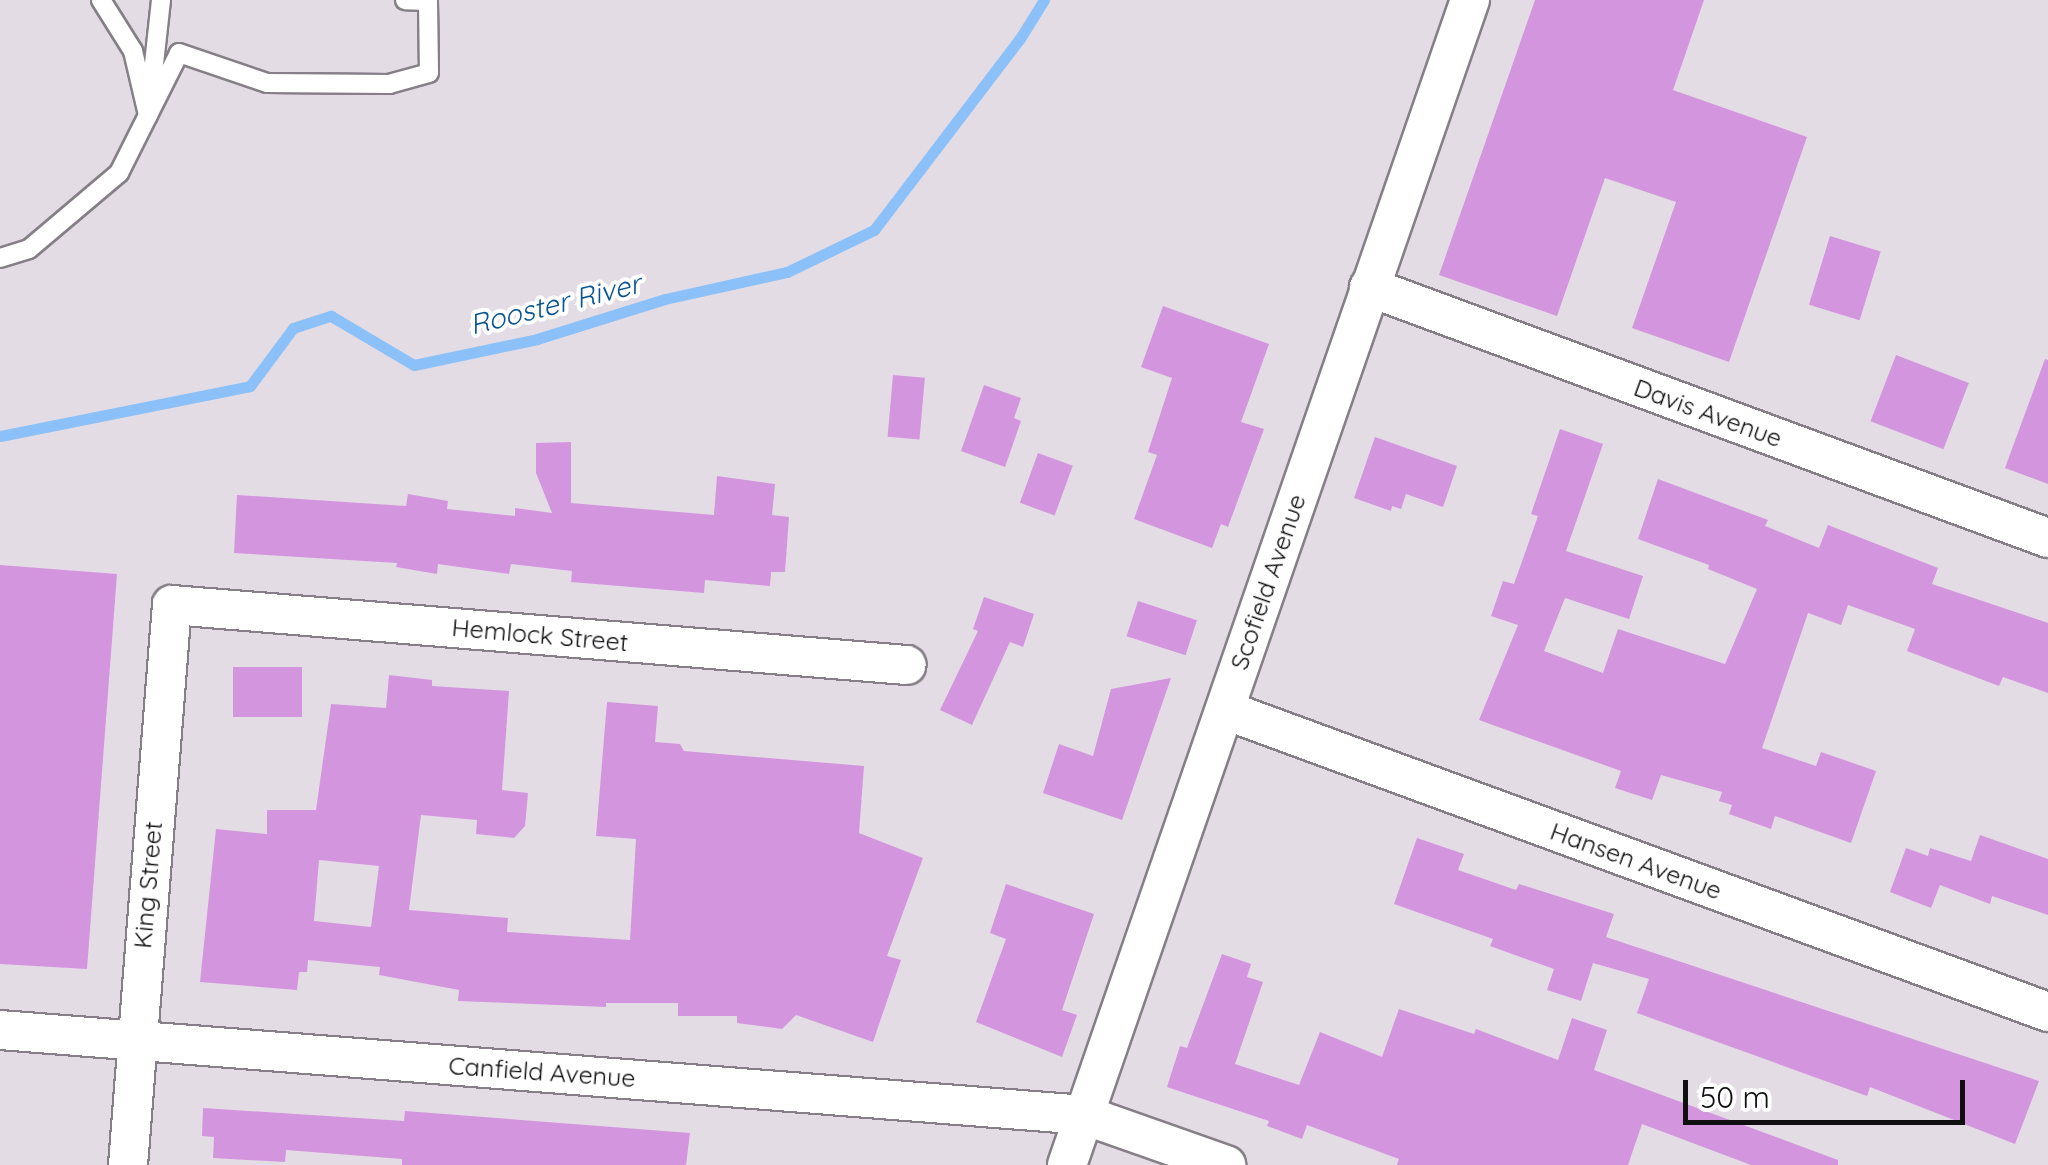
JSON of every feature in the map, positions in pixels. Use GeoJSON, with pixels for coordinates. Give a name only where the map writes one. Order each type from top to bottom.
{"type":"FeatureCollection","features":[{"type":"Feature","properties":{"kind":"street","name":"Scofield Avenue"},"geometry":{"type":"LineString","coordinates":[[1067,1165],[1470,0]]}},
{"type":"Feature","properties":{"kind":"street","name":"Davis Avenue"},"geometry":{"type":"LineString","coordinates":[[1368,288],[2048,538]]}},
{"type":"Feature","properties":{"kind":"street","name":"Hemlock Street"},"geometry":{"type":"LineString","coordinates":[[172,604],[908,665]]}},
{"type":"Feature","properties":{"kind":"street","name":"King Street"},"geometry":{"type":"LineString","coordinates":[[128,1165],[172,604]]}},
{"type":"Feature","properties":{"kind":"street","name":"Hansen Avenue"},"geometry":{"type":"LineString","coordinates":[[1225,710],[2048,1012]]}},
{"type":"Feature","properties":{"kind":"street","name":"Canfield Avenue"},"geometry":{"type":"LineString","coordinates":[[0,1030],[1084,1115],[1226,1165]]}},
{"type":"Feature","properties":{"kind":"lane"},"geometry":{"type":"LineString","coordinates":[[102,0],[133,51],[148,116]]}},
{"type":"Feature","properties":{"kind":"lane"},"geometry":{"type":"LineString","coordinates":[[148,116],[161,0]]}},
{"type":"Feature","properties":{"kind":"lane"},"geometry":{"type":"LineString","coordinates":[[0,258],[29,249],[119,173],[180,53],[267,83],[389,84],[429,72],[428,0],[405,0]]}},
{"type":"Feature","properties":{"kind":"building"},"geometry":{"type":"Polygon","coordinates":[[[1535,0],[1704,0],[1673,90],[1807,137],[1729,362],[1632,328],[1676,202],[1605,178],[1557,316],[1439,275],[1535,0]]]}},
{"type":"Feature","properties":{"kind":"building"},"geometry":{"type":"Polygon","coordinates":[[[1830,236],[1881,251],[1860,320],[1809,305],[1830,236]]]}},
{"type":"Feature","properties":{"kind":"building"},"geometry":{"type":"Polygon","coordinates":[[[1163,306],[1269,344],[1241,422],[1264,429],[1228,527],[1221,524],[1212,548],[1134,519],[1157,455],[1148,452],[1172,378],[1141,367],[1163,306]]]}},
{"type":"Feature","properties":{"kind":"building"},"geometry":{"type":"Polygon","coordinates":[[[1896,355],[1969,383],[1943,449],[1871,421],[1896,355]]]}},
{"type":"Feature","properties":{"kind":"building"},"geometry":{"type":"Polygon","coordinates":[[[2045,359],[2048,360],[2048,484],[2005,468],[2045,359]]]}},
{"type":"Feature","properties":{"kind":"building"},"geometry":{"type":"Polygon","coordinates":[[[893,375],[925,378],[919,440],[888,437],[893,375]]]}},
{"type":"Feature","properties":{"kind":"building"},"geometry":{"type":"Polygon","coordinates":[[[984,385],[1021,398],[1014,418],[1021,421],[1005,467],[961,451],[984,385]]]}},
{"type":"Feature","properties":{"kind":"building"},"geometry":{"type":"Polygon","coordinates":[[[1560,429],[1603,444],[1566,551],[1643,576],[1629,619],[1565,598],[1544,651],[1603,673],[1618,629],[1725,664],[1757,589],[1708,569],[1709,565],[1638,539],[1658,479],[1768,520],[1765,526],[1819,548],[1828,525],[1938,568],[1932,584],[2048,623],[2048,693],[2003,677],[1999,686],[1907,651],[1915,629],[1848,605],[1841,625],[1808,613],[1762,748],[1816,766],[1821,752],[1876,771],[1851,843],[1775,816],[1771,829],[1729,814],[1732,805],[1719,801],[1722,792],[1661,775],[1652,800],[1615,788],[1621,771],[1479,720],[1518,625],[1491,616],[1503,581],[1514,584],[1538,516],[1531,514],[1560,429]]]}},
{"type":"Feature","properties":{"kind":"building"},"geometry":{"type":"Polygon","coordinates":[[[1375,437],[1457,466],[1443,507],[1406,494],[1401,509],[1392,506],[1391,511],[1354,498],[1375,437]]]}},
{"type":"Feature","properties":{"kind":"building"},"geometry":{"type":"Polygon","coordinates":[[[571,442],[571,503],[714,515],[717,476],[775,484],[772,515],[789,517],[785,572],[771,572],[770,586],[705,580],[704,593],[571,582],[572,571],[511,564],[509,574],[438,564],[437,574],[396,567],[397,563],[234,553],[237,495],[406,506],[408,494],[448,501],[447,509],[515,516],[515,508],[552,513],[536,473],[536,443],[571,442]]]}},
{"type":"Feature","properties":{"kind":"building"},"geometry":{"type":"Polygon","coordinates":[[[1038,453],[1073,466],[1055,515],[1020,503],[1038,453]]]}},
{"type":"Feature","properties":{"kind":"building"},"geometry":{"type":"Polygon","coordinates":[[[0,565],[117,574],[87,969],[0,964],[0,565]]]}},
{"type":"Feature","properties":{"kind":"building"},"geometry":{"type":"Polygon","coordinates":[[[984,597],[1034,614],[1023,647],[1010,642],[972,725],[940,710],[978,631],[973,629],[984,597]]]}},
{"type":"Feature","properties":{"kind":"building"},"geometry":{"type":"Polygon","coordinates":[[[1138,601],[1197,620],[1186,655],[1127,636],[1138,601]]]}},
{"type":"Feature","properties":{"kind":"building"},"geometry":{"type":"Polygon","coordinates":[[[233,667],[302,667],[302,717],[233,717],[233,667]]]}},
{"type":"Feature","properties":{"kind":"building"},"geometry":{"type":"Polygon","coordinates":[[[389,675],[432,680],[432,686],[509,691],[502,790],[528,793],[525,826],[514,838],[476,834],[477,820],[421,815],[409,910],[508,918],[507,932],[630,940],[636,839],[596,836],[607,702],[658,706],[655,742],[680,744],[684,751],[864,766],[859,833],[923,858],[887,956],[901,960],[873,1042],[796,1015],[782,1029],[737,1023],[737,1016],[678,1016],[678,1003],[606,1003],[606,1007],[458,1001],[459,990],[379,975],[380,967],[308,960],[307,972],[299,972],[297,990],[200,982],[216,829],[267,834],[267,810],[316,810],[331,704],[386,708],[389,675]],[[319,860],[314,921],[371,927],[379,866],[319,860]]]}},
{"type":"Feature","properties":{"kind":"building"},"geometry":{"type":"Polygon","coordinates":[[[1171,678],[1122,820],[1043,793],[1059,744],[1093,756],[1111,689],[1171,678]]]}},
{"type":"Feature","properties":{"kind":"building"},"geometry":{"type":"Polygon","coordinates":[[[1980,835],[2048,859],[2048,915],[1992,896],[1990,904],[1940,885],[1931,908],[1890,892],[1906,848],[1928,856],[1930,848],[1971,861],[1980,835]]]}},
{"type":"Feature","properties":{"kind":"building"},"geometry":{"type":"Polygon","coordinates":[[[1417,838],[1464,854],[1458,870],[1516,890],[1519,884],[1614,914],[1606,937],[2039,1081],[2015,1144],[1870,1087],[1867,1096],[1637,1013],[1649,979],[1593,963],[1581,1001],[1547,990],[1554,969],[1490,946],[1493,939],[1394,904],[1417,838]]]}},
{"type":"Feature","properties":{"kind":"building"},"geometry":{"type":"Polygon","coordinates":[[[1006,884],[1094,914],[1062,1010],[1077,1015],[1062,1057],[976,1022],[1006,939],[990,933],[1006,884]]]}},
{"type":"Feature","properties":{"kind":"building"},"geometry":{"type":"Polygon","coordinates":[[[1222,954],[1251,964],[1247,977],[1263,982],[1235,1064],[1299,1085],[1320,1032],[1382,1057],[1399,1009],[1474,1034],[1476,1029],[1558,1060],[1572,1018],[1607,1030],[1594,1070],[1838,1160],[1838,1165],[1751,1165],[1642,1124],[1628,1165],[1397,1165],[1399,1159],[1307,1125],[1302,1139],[1267,1126],[1269,1121],[1167,1087],[1180,1046],[1187,1048],[1222,954]]]}},
{"type":"Feature","properties":{"kind":"building"},"geometry":{"type":"Polygon","coordinates":[[[203,1108],[404,1121],[405,1111],[690,1133],[686,1165],[402,1165],[402,1159],[286,1150],[285,1162],[213,1158],[214,1137],[202,1136],[203,1108]]]}},
{"type":"Feature","properties":{"kind":"waterway","name":"Rooster River"},"geometry":{"type":"LineString","coordinates":[[0,436],[250,386],[293,328],[331,316],[414,365],[537,339],[665,299],[787,272],[874,230],[1019,40],[1044,0]]}}]}
